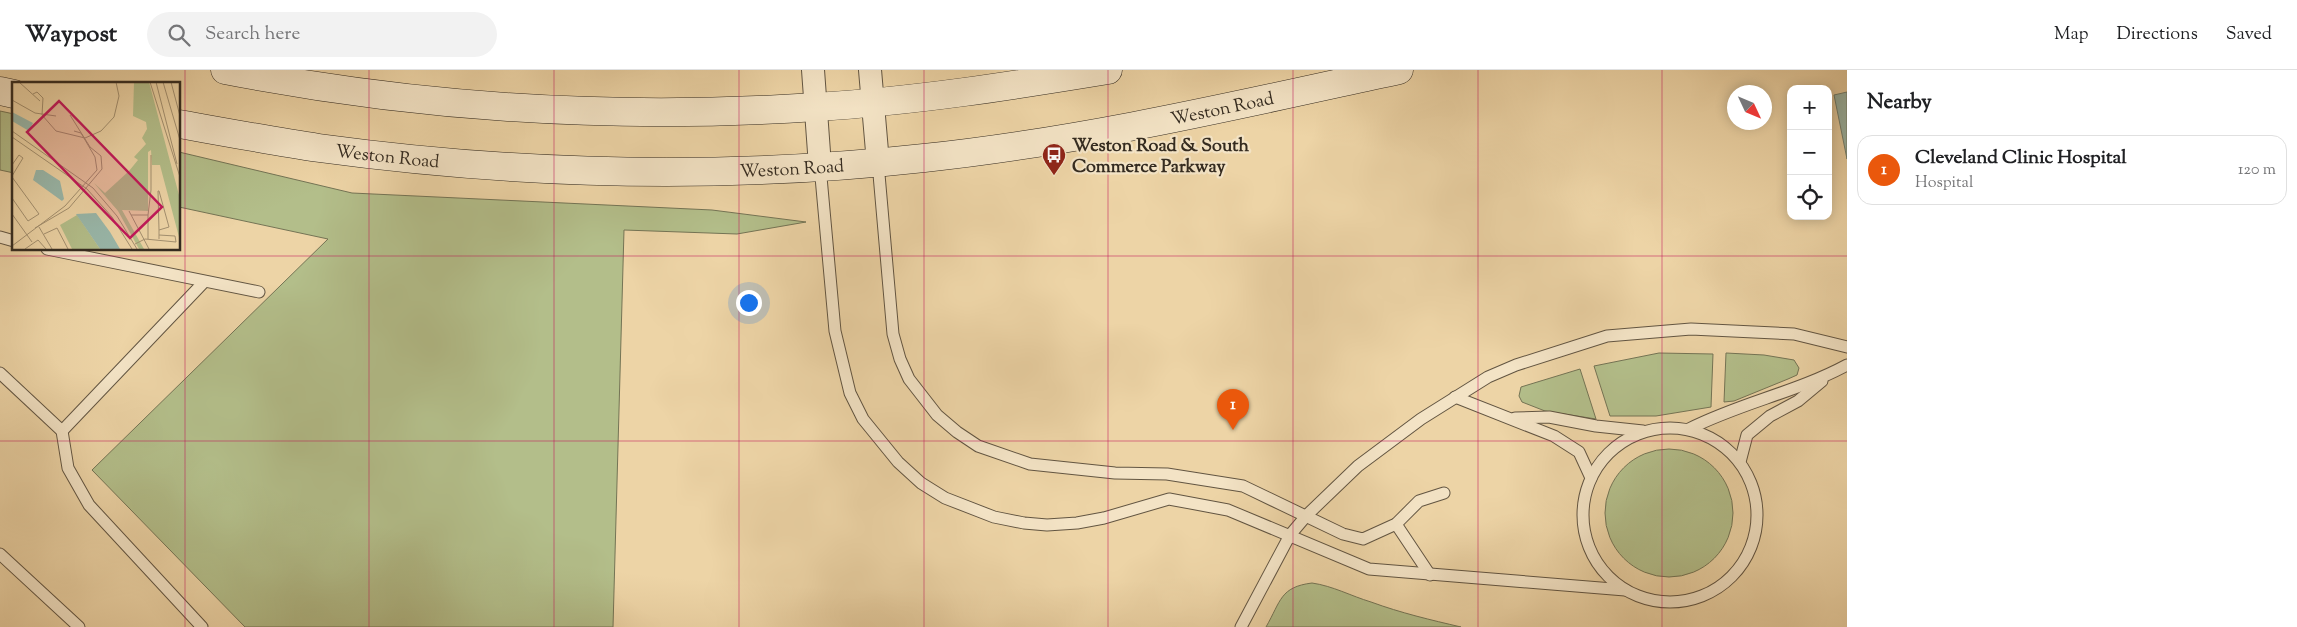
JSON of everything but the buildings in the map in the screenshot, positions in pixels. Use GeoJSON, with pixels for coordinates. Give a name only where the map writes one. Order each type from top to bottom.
{"type":"FeatureCollection","features":[{"type":"Feature","properties":{"kind":"main road"},"geometry":{"type":"LineString","coordinates":[[225,70],[296,84],[402,98],[560,110],[702,111],[873,103],[1001,87],[1108,70]]}},
{"type":"Feature","properties":{"kind":"main road","name":"Weston Road"},"geometry":{"type":"LineString","coordinates":[[180,124],[321,148],[507,166],[652,171],[820,166],[878,163],[1048,142],[1399,70]]}},
{"type":"Feature","properties":{"kind":"street"},"geometry":{"type":"LineString","coordinates":[[813,70],[820,166]]}},
{"type":"Feature","properties":{"kind":"street"},"geometry":{"type":"LineString","coordinates":[[870,70],[878,163]]}},
{"type":"Feature","properties":{"kind":"lane"},"geometry":{"type":"LineString","coordinates":[[878,163],[894,334],[900,359],[909,379],[937,415],[978,446],[1030,464],[1115,473],[1167,474],[1243,486],[1307,515],[1343,534],[1362,539],[1396,524],[1420,500],[1444,493]]}},
{"type":"Feature","properties":{"kind":"lane"},"geometry":{"type":"LineString","coordinates":[[820,166],[835,331],[850,393],[863,419],[879,441],[921,483],[945,498],[994,517],[1024,523],[1077,523],[1139,510],[1170,499],[1228,510],[1369,569],[1625,590],[1651,600],[1680,602],[1707,594],[1730,578],[1747,555],[1756,528],[1756,499],[1750,479],[1740,462],[1725,447],[1708,436],[1689,429],[1667,427],[1645,431],[1623,441],[1604,457],[1591,478],[1584,498],[1582,520],[1588,547],[1603,572],[1625,590]]}},
{"type":"Feature","properties":{"kind":"lane"},"geometry":{"type":"LineString","coordinates":[[52,250],[259,292]]}},
{"type":"Feature","properties":{"kind":"lane"},"geometry":{"type":"LineString","coordinates":[[62,431],[204,282]]}},
{"type":"Feature","properties":{"kind":"lane"},"geometry":{"type":"LineString","coordinates":[[1241,627],[1290,535],[1307,515],[1358,466],[1421,419],[1488,377],[1516,365],[1607,336],[1691,329],[1794,334],[1847,347]]}},
{"type":"Feature","properties":{"kind":"lane"},"geometry":{"type":"LineString","coordinates":[[1689,429],[1719,414],[1829,375],[1847,365]]}},
{"type":"Feature","properties":{"kind":"lane"},"geometry":{"type":"LineString","coordinates":[[0,373],[62,431],[68,468],[89,505],[202,627]]}},
{"type":"Feature","properties":{"kind":"lane"},"geometry":{"type":"LineString","coordinates":[[1740,462],[1747,435],[1770,416],[1798,400],[1829,375]]}},
{"type":"Feature","properties":{"kind":"lane"},"geometry":{"type":"LineString","coordinates":[[1455,397],[1554,436],[1579,452],[1591,478]]}},
{"type":"Feature","properties":{"kind":"lane"},"geometry":{"type":"LineString","coordinates":[[1511,418],[1549,417],[1596,426],[1645,431]]}},
{"type":"Feature","properties":{"kind":"lane"},"geometry":{"type":"LineString","coordinates":[[1396,524],[1430,574]]}},
{"type":"Feature","properties":{"kind":"lane"},"geometry":{"type":"LineString","coordinates":[[0,554],[79,627]]}},
{"type":"Feature","properties":{"kind":"green space"},"geometry":{"type":"Polygon","coordinates":[[[0,111],[12,114],[12,173],[0,170],[0,111]]]}},
{"type":"Feature","properties":{"kind":"green space"},"geometry":{"type":"Polygon","coordinates":[[[180,152],[352,193],[712,210],[806,222],[737,234],[624,230],[613,627],[245,627],[92,470],[328,239],[180,207],[180,152]]]}},
{"type":"Feature","properties":{"kind":"green space"},"geometry":{"type":"Polygon","coordinates":[[[1659,353],[1713,354],[1711,407],[1656,416],[1610,416],[1594,366],[1659,353]]]}},
{"type":"Feature","properties":{"kind":"green space"},"geometry":{"type":"Polygon","coordinates":[[[1726,353],[1764,355],[1794,360],[1799,368],[1797,375],[1734,401],[1724,402],[1726,353]]]}},
{"type":"Feature","properties":{"kind":"green space"},"geometry":{"type":"Polygon","coordinates":[[[1580,369],[1596,419],[1545,411],[1522,402],[1519,396],[1521,387],[1580,369]]]}},
{"type":"Feature","properties":{"kind":"green space"},"geometry":{"type":"Polygon","coordinates":[[[1669,449],[1682,450],[1694,454],[1714,468],[1728,488],[1732,500],[1732,526],[1728,538],[1714,558],[1694,572],[1682,576],[1669,577],[1656,576],[1644,572],[1624,558],[1610,538],[1606,526],[1605,513],[1606,500],[1610,488],[1624,468],[1644,454],[1656,450],[1669,449]]]}},
{"type":"Feature","properties":{"kind":"green space"},"geometry":{"type":"Polygon","coordinates":[[[1320,584],[1405,613],[1461,627],[1266,627],[1287,592],[1301,585],[1320,584]]]}},
{"type":"Feature","properties":{"kind":"shaded area"},"geometry":{"type":"Polygon","coordinates":[[[1847,92],[1847,159],[1834,95],[1847,92]]]}},
{"type":"Feature","properties":{"kind":"place","name":"Weston Road & South Commerce Parkway"},"geometry":{"type":"Point","coordinates":[1054,176]}},
{"type":"Feature","properties":{"kind":"place","name":"Cleveland Clinic Hospital"},"geometry":{"type":"Point","coordinates":[1233,430]}}]}
